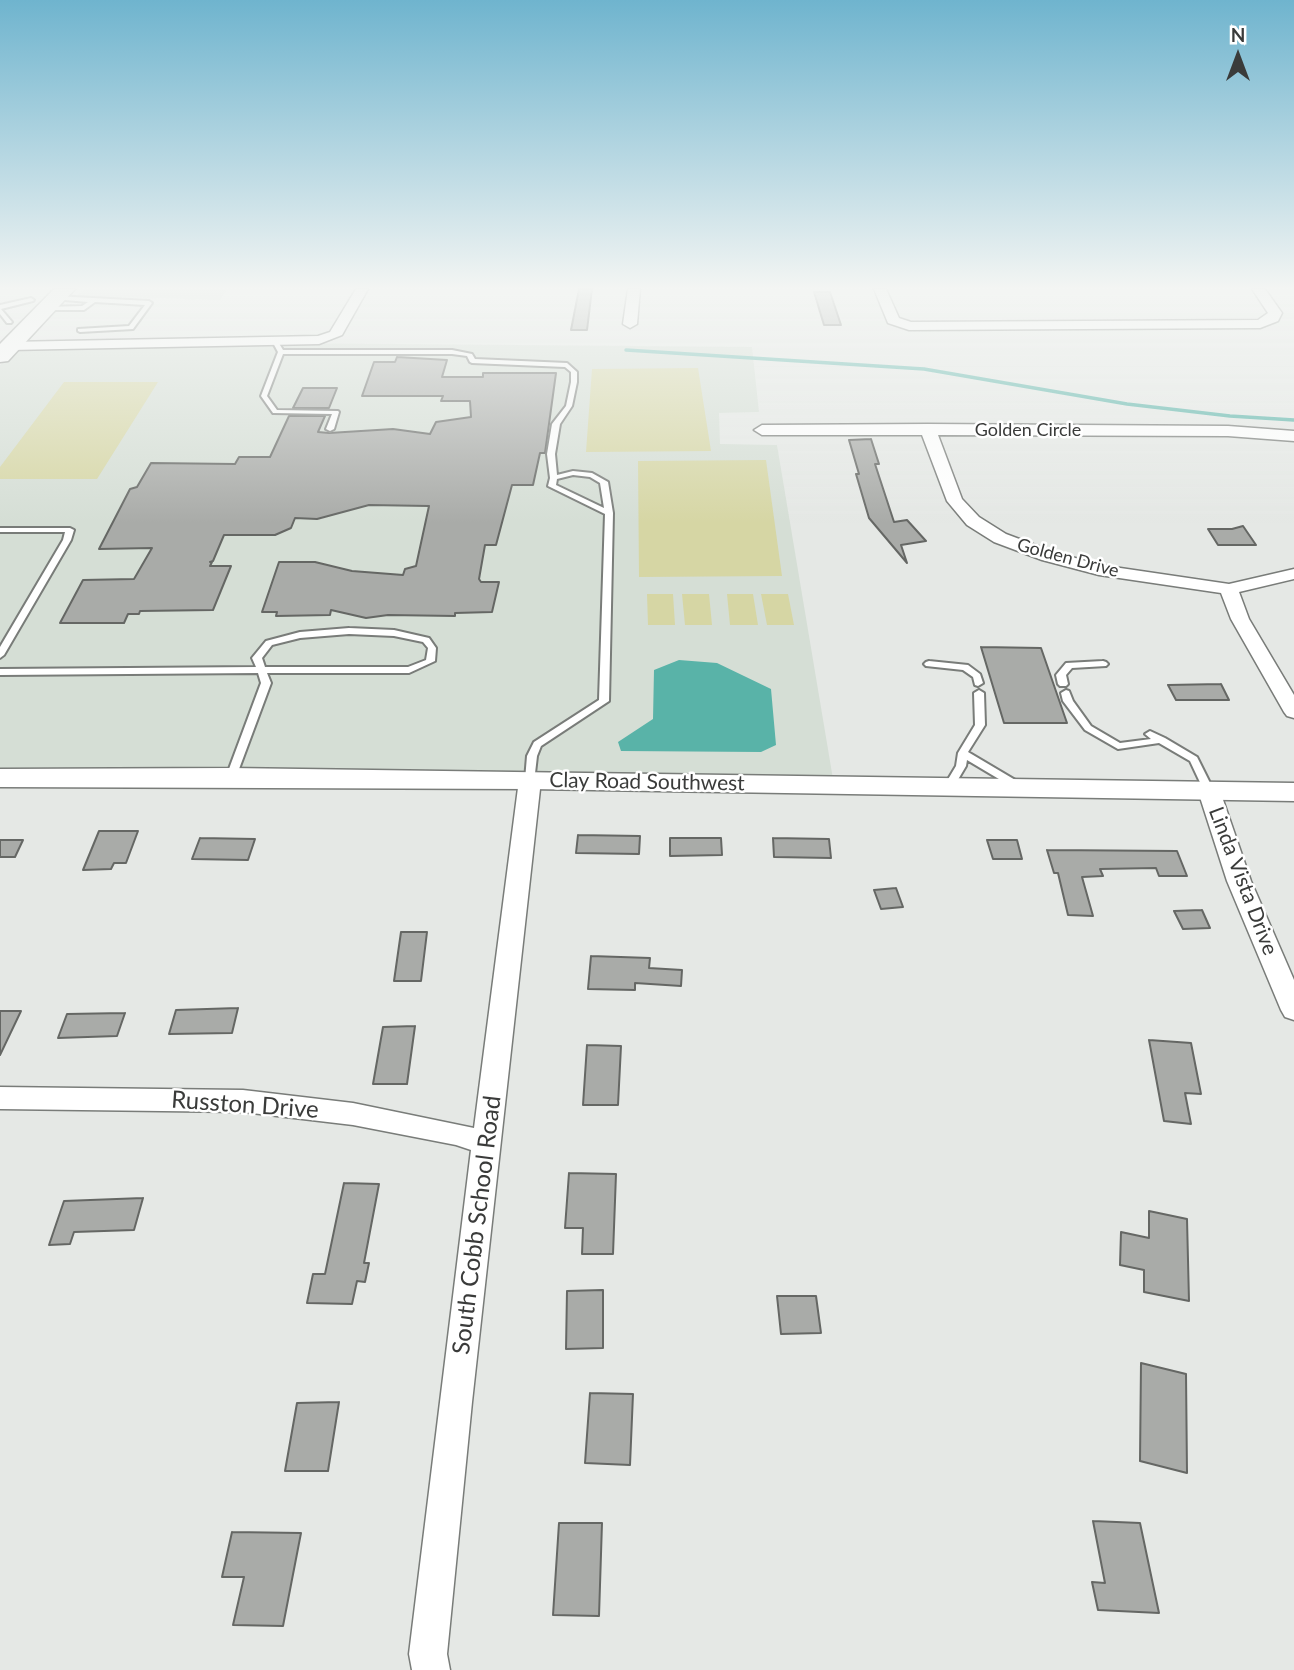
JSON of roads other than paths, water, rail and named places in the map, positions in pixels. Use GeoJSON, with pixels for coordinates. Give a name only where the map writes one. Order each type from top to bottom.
{"type":"FeatureCollection","features":[{"type":"Feature","properties":{"kind":"street","name":"Golden Drive"},"geometry":{"type":"LineString","coordinates":[[928,429],[948,488],[956,501],[973,521],[1000,538],[1048,556],[1099,570],[1229,589]]}},
{"type":"Feature","properties":{"kind":"street","name":"Golden Circle"},"geometry":{"type":"LineString","coordinates":[[762,430],[1228,431],[1294,436]]}},
{"type":"Feature","properties":{"kind":"street"},"geometry":{"type":"LineString","coordinates":[[1294,574],[1229,589],[1240,619],[1294,712]]}},
{"type":"Feature","properties":{"kind":"street","name":"Clay Road Southwest"},"geometry":{"type":"LineString","coordinates":[[0,779],[231,777],[530,780],[1294,792]]}},
{"type":"Feature","properties":{"kind":"street","name":"South Cobb School Road"},"geometry":{"type":"LineString","coordinates":[[431,1670],[428,1654],[448,1468],[530,780]]}},
{"type":"Feature","properties":{"kind":"street","name":"Linda Vista Drive"},"geometry":{"type":"LineString","coordinates":[[1209,791],[1239,881],[1294,1010]]}},
{"type":"Feature","properties":{"kind":"street","name":"Russton Drive"},"geometry":{"type":"LineString","coordinates":[[0,1098],[243,1101],[353,1114],[458,1134],[486,1144]]}},
{"type":"Feature","properties":{"kind":"lane"},"geometry":{"type":"LineString","coordinates":[[272,367],[264,396],[275,412],[336,412],[330,429]]}},
{"type":"Feature","properties":{"kind":"lane"},"geometry":{"type":"LineString","coordinates":[[569,367],[574,372],[574,382],[569,406],[556,424],[551,454],[554,478],[552,486],[609,513]]}},
{"type":"Feature","properties":{"kind":"lane"},"geometry":{"type":"LineString","coordinates":[[530,780],[532,756],[537,744],[604,701],[609,513],[604,482],[592,475],[573,473],[554,478]]}},
{"type":"Feature","properties":{"kind":"lane"},"geometry":{"type":"LineString","coordinates":[[0,530],[70,530],[67,540],[0,655]]}},
{"type":"Feature","properties":{"kind":"lane"},"geometry":{"type":"LineString","coordinates":[[0,672],[261,670],[409,670],[430,661],[432,648],[426,640],[394,634],[349,631],[275,639],[262,649],[257,658],[261,670],[266,683],[231,777]]}},
{"type":"Feature","properties":{"kind":"lane"},"geometry":{"type":"LineString","coordinates":[[929,664],[965,667],[977,676],[979,688],[980,725],[963,753],[961,766],[949,786]]}},
{"type":"Feature","properties":{"kind":"lane"},"geometry":{"type":"LineString","coordinates":[[1103,664],[1069,665],[1062,675],[1068,701],[1088,728],[1118,746],[1162,740]]}},
{"type":"Feature","properties":{"kind":"lane"},"geometry":{"type":"LineString","coordinates":[[1150,734],[1194,759],[1209,791]]}},
{"type":"Feature","properties":{"kind":"lane"},"geometry":{"type":"LineString","coordinates":[[963,753],[1020,788]]}},
{"type":"Feature","properties":{"kind":"water"},"geometry":{"type":"Polygon","coordinates":[[[679,660],[717,663],[771,689],[776,745],[761,752],[621,751],[618,742],[653,719],[654,670],[679,660]]]}},
{"type":"Feature","properties":{"kind":"waterway"},"geometry":{"type":"LineString","coordinates":[[892,367],[924,369],[1127,404],[1230,416],[1294,420]]}}]}
